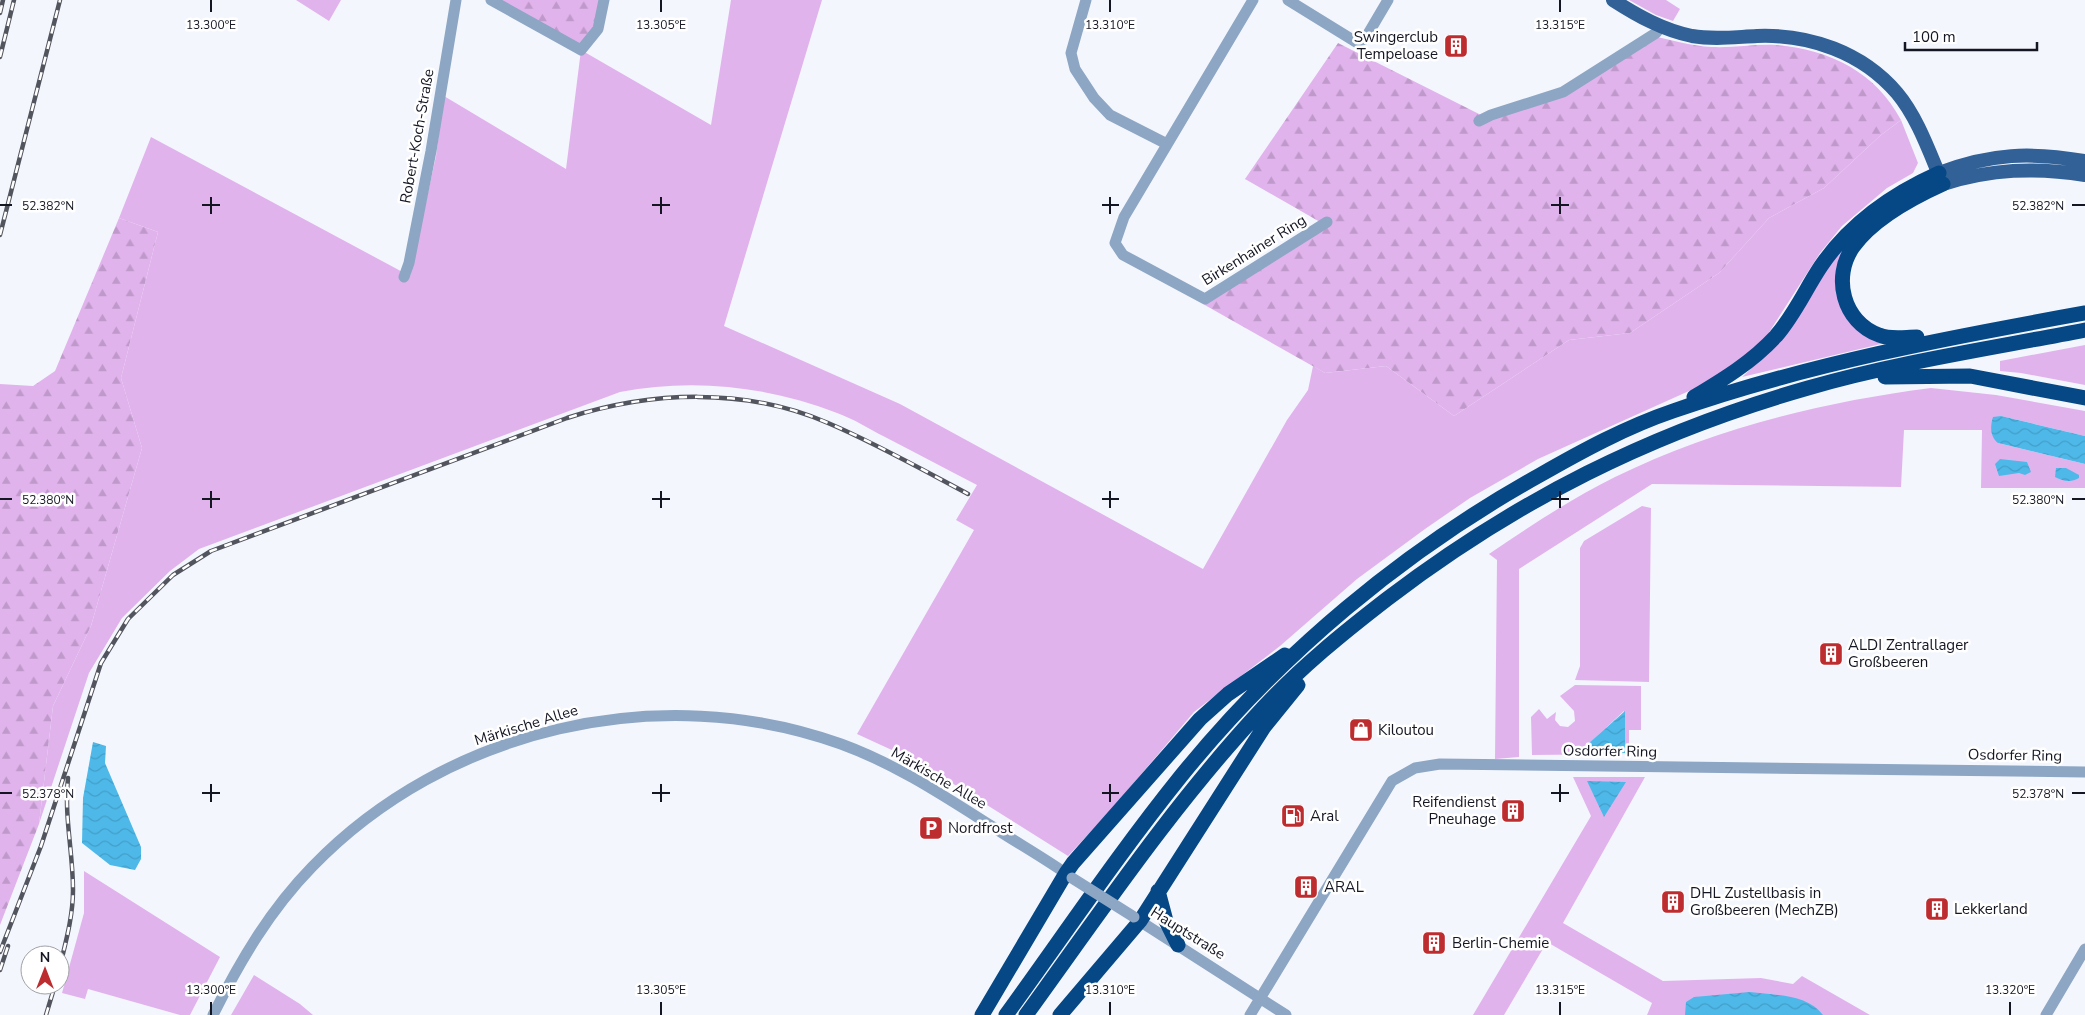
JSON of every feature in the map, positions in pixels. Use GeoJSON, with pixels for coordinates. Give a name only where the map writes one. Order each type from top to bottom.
{"type":"FeatureCollection","features":[{"type":"Feature","properties":{"kind":"highway"},"geometry":{"type":"LineString","coordinates":[[1941,178],[1902,205],[1860,238],[1844,264],[1842,286],[1848,307],[1858,322],[1880,336],[1894,338],[1954,337]]}},
{"type":"Feature","properties":{"kind":"highway"},"geometry":{"type":"LineString","coordinates":[[1672,411],[1727,379],[1775,337],[1795,312],[1821,267],[1834,249],[1866,216],[1900,191],[1941,178]]}},
{"type":"Feature","properties":{"kind":"highway"},"geometry":{"type":"LineString","coordinates":[[1006,1015],[1182,775],[1254,696],[1303,646],[1339,614],[1431,542],[1479,510],[1591,446],[1672,411],[1790,374],[1954,337],[2085,313]]}},
{"type":"Feature","properties":{"kind":"highway"},"geometry":{"type":"LineString","coordinates":[[1026,1015],[1124,880],[1195,787],[1263,708],[1315,656],[1440,559],[1479,533],[1520,508],[1603,465],[1669,436],[1733,412],[1836,380],[2085,330]]}},
{"type":"Feature","properties":{"kind":"highway"},"geometry":{"type":"LineString","coordinates":[[1836,380],[1952,375],[2009,382],[2085,398]]}},
{"type":"Feature","properties":{"kind":"highway"},"geometry":{"type":"LineString","coordinates":[[1060,1015],[1158,891],[1264,727],[1299,684],[1348,630]]}},
{"type":"Feature","properties":{"kind":"highway"},"geometry":{"type":"LineString","coordinates":[[982,1015],[1069,875],[1200,718],[1251,678],[1287,653],[1303,646]]}},
{"type":"Feature","properties":{"kind":"highway"},"geometry":{"type":"LineString","coordinates":[[1158,891],[1166,921],[1178,944]]}},
{"type":"Feature","properties":{"kind":"main road"},"geometry":{"type":"LineString","coordinates":[[1613,0],[1661,27],[1710,38],[1785,36],[1809,40],[1836,48],[1872,70],[1897,93],[1911,113],[1941,178]]}},
{"type":"Feature","properties":{"kind":"main road"},"geometry":{"type":"LineString","coordinates":[[1941,178],[1967,162],[2005,155],[2048,155],[2085,161]]}},
{"type":"Feature","properties":{"kind":"main road"},"geometry":{"type":"LineString","coordinates":[[1941,178],[2006,170],[2042,169],[2085,175]]}},
{"type":"Feature","properties":{"kind":"street","name":"Robert-Koch-Straße"},"geometry":{"type":"LineString","coordinates":[[404,277],[409,263],[431,151],[456,0]]}},
{"type":"Feature","properties":{"kind":"street"},"geometry":{"type":"LineString","coordinates":[[491,0],[581,50],[598,30],[604,0]]}},
{"type":"Feature","properties":{"kind":"street"},"geometry":{"type":"LineString","coordinates":[[1086,0],[1071,53],[1076,69],[1094,98],[1110,114],[1166,144]]}},
{"type":"Feature","properties":{"kind":"street","name":"Birkenhainer Ring"},"geometry":{"type":"LineString","coordinates":[[1253,0],[1124,217],[1115,242],[1123,255],[1205,299],[1327,222]]}},
{"type":"Feature","properties":{"kind":"street"},"geometry":{"type":"LineString","coordinates":[[1288,0],[1356,42],[1365,39],[1388,0]]}},
{"type":"Feature","properties":{"kind":"street"},"geometry":{"type":"LineString","coordinates":[[1479,121],[1491,115],[1564,92],[1656,33],[1661,27]]}},
{"type":"Feature","properties":{"kind":"street","name":"Märkische Allee"},"geometry":{"type":"LineString","coordinates":[[213,1015],[242,959],[274,912],[311,868],[361,823],[402,794],[465,760],[512,742],[568,726],[607,719],[660,715],[743,719],[786,728],[842,744],[934,789],[1069,875]]}},
{"type":"Feature","properties":{"kind":"street","name":"Osdorfer Ring"},"geometry":{"type":"LineString","coordinates":[[1250,1015],[1392,781],[1416,768],[1440,764],[2085,772]]}},
{"type":"Feature","properties":{"kind":"street","name":"Hauptstraße"},"geometry":{"type":"LineString","coordinates":[[1069,875],[1286,1015]]}},
{"type":"Feature","properties":{"kind":"street"},"geometry":{"type":"LineString","coordinates":[[2046,1015],[2085,949]]}},
{"type":"Feature","properties":{"kind":"green space"},"geometry":{"type":"Polygon","coordinates":[[[296,0],[341,0],[329,21],[296,0]]]}},
{"type":"Feature","properties":{"kind":"green space"},"geometry":{"type":"Polygon","coordinates":[[[491,0],[600,0],[595,28],[581,50],[491,0]]]}},
{"type":"Feature","properties":{"kind":"green space"},"geometry":{"type":"Polygon","coordinates":[[[731,0],[822,0],[724,326],[900,404],[1203,569],[1287,420],[1308,390],[1313,366],[1325,373],[1386,366],[1454,416],[1569,340],[1630,333],[1719,273],[1769,218],[1824,188],[1881,135],[1901,120],[1918,163],[1913,173],[1887,188],[1842,226],[1820,253],[1766,337],[1738,362],[1709,382],[1538,459],[1470,498],[1357,579],[1280,646],[1194,712],[1110,811],[1068,856],[920,763],[857,734],[974,530],[956,520],[977,485],[837,413],[784,396],[730,387],[702,385],[647,388],[620,392],[199,549],[170,571],[122,618],[89,673],[39,824],[53,706],[91,626],[142,448],[121,378],[158,232],[119,218],[151,137],[410,276],[436,156],[444,96],[566,169],[581,50],[711,125],[731,0]]]}},
{"type":"Feature","properties":{"kind":"green space"},"geometry":{"type":"Polygon","coordinates":[[[1629,0],[1666,0],[1680,9],[1673,21],[1656,15],[1629,0]]]}},
{"type":"Feature","properties":{"kind":"green space"},"geometry":{"type":"Polygon","coordinates":[[[1652,36],[1704,46],[1776,45],[1796,47],[1832,58],[1864,76],[1891,103],[1901,120],[1881,135],[1824,188],[1769,218],[1719,273],[1630,333],[1569,340],[1454,416],[1386,366],[1325,373],[1203,304],[1327,226],[1245,179],[1338,43],[1481,115],[1563,92],[1652,36]]]}},
{"type":"Feature","properties":{"kind":"green space"},"geometry":{"type":"Polygon","coordinates":[[[1878,217],[1837,286],[1885,343],[1742,377],[1780,342],[1844,243],[1878,217]]]}},
{"type":"Feature","properties":{"kind":"green space"},"geometry":{"type":"Polygon","coordinates":[[[119,218],[158,232],[121,378],[142,448],[91,626],[53,706],[39,824],[0,925],[0,384],[33,386],[55,371],[119,218]]]}},
{"type":"Feature","properties":{"kind":"green space"},"geometry":{"type":"Polygon","coordinates":[[[2085,345],[2085,385],[2000,371],[2000,361],[2085,345]]]}},
{"type":"Feature","properties":{"kind":"green space"},"geometry":{"type":"Polygon","coordinates":[[[1931,388],[1996,395],[2085,411],[2085,436],[2001,416],[1998,443],[2085,464],[2085,488],[1981,488],[1982,430],[1904,430],[1901,487],[1652,484],[1519,569],[1519,757],[1495,759],[1497,560],[1489,554],[1551,513],[1599,485],[1691,444],[1770,419],[1810,409],[1931,388]]]}},
{"type":"Feature","properties":{"kind":"green space"},"geometry":{"type":"Polygon","coordinates":[[[1642,506],[1651,508],[1649,682],[1575,680],[1580,666],[1580,548],[1584,541],[1642,506]]]}},
{"type":"Feature","properties":{"kind":"green space"},"geometry":{"type":"Polygon","coordinates":[[[1575,685],[1641,686],[1641,730],[1629,730],[1629,752],[1625,751],[1624,711],[1580,752],[1629,754],[1532,755],[1531,717],[1539,709],[1547,719],[1556,712],[1555,720],[1560,726],[1568,727],[1575,721],[1574,711],[1560,696],[1575,685]]]}},
{"type":"Feature","properties":{"kind":"green space"},"geometry":{"type":"Polygon","coordinates":[[[1573,777],[1645,777],[1563,923],[1663,981],[1761,978],[1793,984],[1802,976],[1870,1015],[1647,1015],[1652,1003],[1547,942],[1504,1015],[1473,1015],[1591,816],[1573,777]]]}},
{"type":"Feature","properties":{"kind":"green space"},"geometry":{"type":"Polygon","coordinates":[[[84,871],[220,957],[190,1015],[180,1015],[88,989],[85,999],[70,995],[70,964],[84,913],[84,871]]]}},
{"type":"Feature","properties":{"kind":"green space"},"geometry":{"type":"Polygon","coordinates":[[[254,975],[300,1004],[313,1015],[231,1015],[254,975]]]}},
{"type":"Feature","properties":{"kind":"water"},"geometry":{"type":"Polygon","coordinates":[[[2001,416],[2085,436],[2085,464],[1998,443],[1992,434],[1991,424],[1993,417],[2001,416]]]}},
{"type":"Feature","properties":{"kind":"water"},"geometry":{"type":"Polygon","coordinates":[[[2000,459],[2027,462],[2031,472],[2025,475],[2019,473],[1999,476],[1995,464],[2000,459]]]}},
{"type":"Feature","properties":{"kind":"water"},"geometry":{"type":"Polygon","coordinates":[[[2056,468],[2066,468],[2079,475],[2079,478],[2070,481],[2055,477],[2056,468]]]}},
{"type":"Feature","properties":{"kind":"water"},"geometry":{"type":"Polygon","coordinates":[[[1625,711],[1625,753],[1579,752],[1625,711]]]}},
{"type":"Feature","properties":{"kind":"water"},"geometry":{"type":"Polygon","coordinates":[[[93,742],[106,746],[105,763],[141,847],[141,859],[135,870],[110,865],[82,843],[83,798],[93,742]]]}},
{"type":"Feature","properties":{"kind":"water"},"geometry":{"type":"Polygon","coordinates":[[[1587,781],[1626,782],[1604,817],[1587,781]]]}},
{"type":"Feature","properties":{"kind":"water"},"geometry":{"type":"Polygon","coordinates":[[[1750,992],[1799,999],[1816,1008],[1823,1015],[1685,1015],[1686,1002],[1694,997],[1750,992]]]}},
{"type":"Feature","properties":{"kind":"railway"},"geometry":{"type":"LineString","coordinates":[[0,13],[3,0]]}},
{"type":"Feature","properties":{"kind":"railway"},"geometry":{"type":"LineString","coordinates":[[0,57],[14,0]]}},
{"type":"Feature","properties":{"kind":"railway"},"geometry":{"type":"LineString","coordinates":[[0,235],[60,0]]}},
{"type":"Feature","properties":{"kind":"railway"},"geometry":{"type":"LineString","coordinates":[[0,952],[41,846],[101,663],[128,619],[173,575],[211,551],[567,418],[632,402],[665,398],[731,398],[764,403],[796,411],[863,439],[968,494]]}},
{"type":"Feature","properties":{"kind":"railway"},"geometry":{"type":"LineString","coordinates":[[65,945],[73,900],[73,876],[67,807],[68,778]]}},
{"type":"Feature","properties":{"kind":"railway"},"geometry":{"type":"LineString","coordinates":[[0,970],[8,946]]}},
{"type":"Feature","properties":{"kind":"railway"},"geometry":{"type":"LineString","coordinates":[[46,1015],[52,995]]}},
{"type":"Feature","properties":{"kind":"place","name":"Swingerclub Tempeloase"},"geometry":{"type":"Point","coordinates":[1456,46]}},
{"type":"Feature","properties":{"kind":"place","name":"ALDI Zentrallager Großbeeren"},"geometry":{"type":"Point","coordinates":[1831,654]}},
{"type":"Feature","properties":{"kind":"place","name":"Kiloutou"},"geometry":{"type":"Point","coordinates":[1361,730]}},
{"type":"Feature","properties":{"kind":"place","name":"Reifendienst Pneuhage"},"geometry":{"type":"Point","coordinates":[1513,811]}},
{"type":"Feature","properties":{"kind":"place","name":"Aral"},"geometry":{"type":"Point","coordinates":[1293,816]}},
{"type":"Feature","properties":{"kind":"place","name":"Nordfrost"},"geometry":{"type":"Point","coordinates":[931,828]}},
{"type":"Feature","properties":{"kind":"place","name":"ARAL"},"geometry":{"type":"Point","coordinates":[1306,887]}},
{"type":"Feature","properties":{"kind":"place","name":"DHL Zustellbasis in Großbeeren (MechZB)"},"geometry":{"type":"Point","coordinates":[1673,902]}},
{"type":"Feature","properties":{"kind":"place","name":"Lekkerland"},"geometry":{"type":"Point","coordinates":[1937,909]}},
{"type":"Feature","properties":{"kind":"place","name":"Berlin-Chemie"},"geometry":{"type":"Point","coordinates":[1434,943]}}]}
